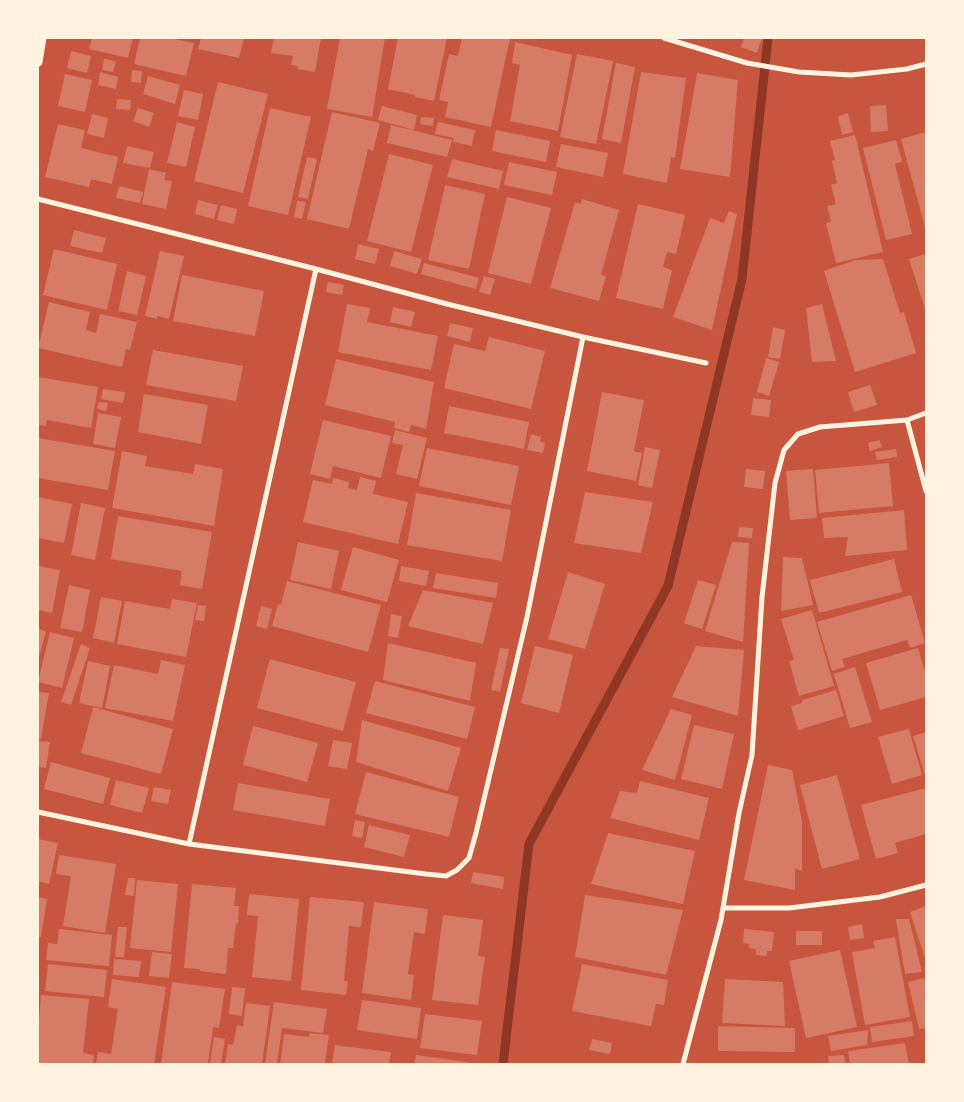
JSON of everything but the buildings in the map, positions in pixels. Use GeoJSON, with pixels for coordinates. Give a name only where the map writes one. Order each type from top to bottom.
{"type":"FeatureCollection","features":[{"type":"Feature","properties":{"kind":"street"},"geometry":{"type":"LineString","coordinates":[[38,62],[42,38]]}},
{"type":"Feature","properties":{"kind":"street"},"geometry":{"type":"LineString","coordinates":[[664,38],[747,62],[799,72],[851,75],[907,69],[926,64]]}},
{"type":"Feature","properties":{"kind":"street"},"geometry":{"type":"LineString","coordinates":[[38,199],[447,304],[583,337],[706,363]]}},
{"type":"Feature","properties":{"kind":"street"},"geometry":{"type":"LineString","coordinates":[[189,844],[316,269]]}},
{"type":"Feature","properties":{"kind":"street"},"geometry":{"type":"LineString","coordinates":[[38,812],[189,844],[446,876],[458,870],[469,858],[476,833],[527,618],[583,337]]}},
{"type":"Feature","properties":{"kind":"street"},"geometry":{"type":"LineString","coordinates":[[683,1064],[724,908],[738,813],[752,755],[762,597],[775,482],[784,450],[798,434],[820,427],[907,420],[926,413]]}},
{"type":"Feature","properties":{"kind":"street"},"geometry":{"type":"LineString","coordinates":[[907,420],[926,491]]}},
{"type":"Feature","properties":{"kind":"street"},"geometry":{"type":"LineString","coordinates":[[724,908],[789,908],[880,897],[926,885]]}},
{"type":"Feature","properties":{"kind":"waterway"},"geometry":{"type":"LineString","coordinates":[[503,1064],[529,844],[668,586],[742,279],[768,38]]}}]}
